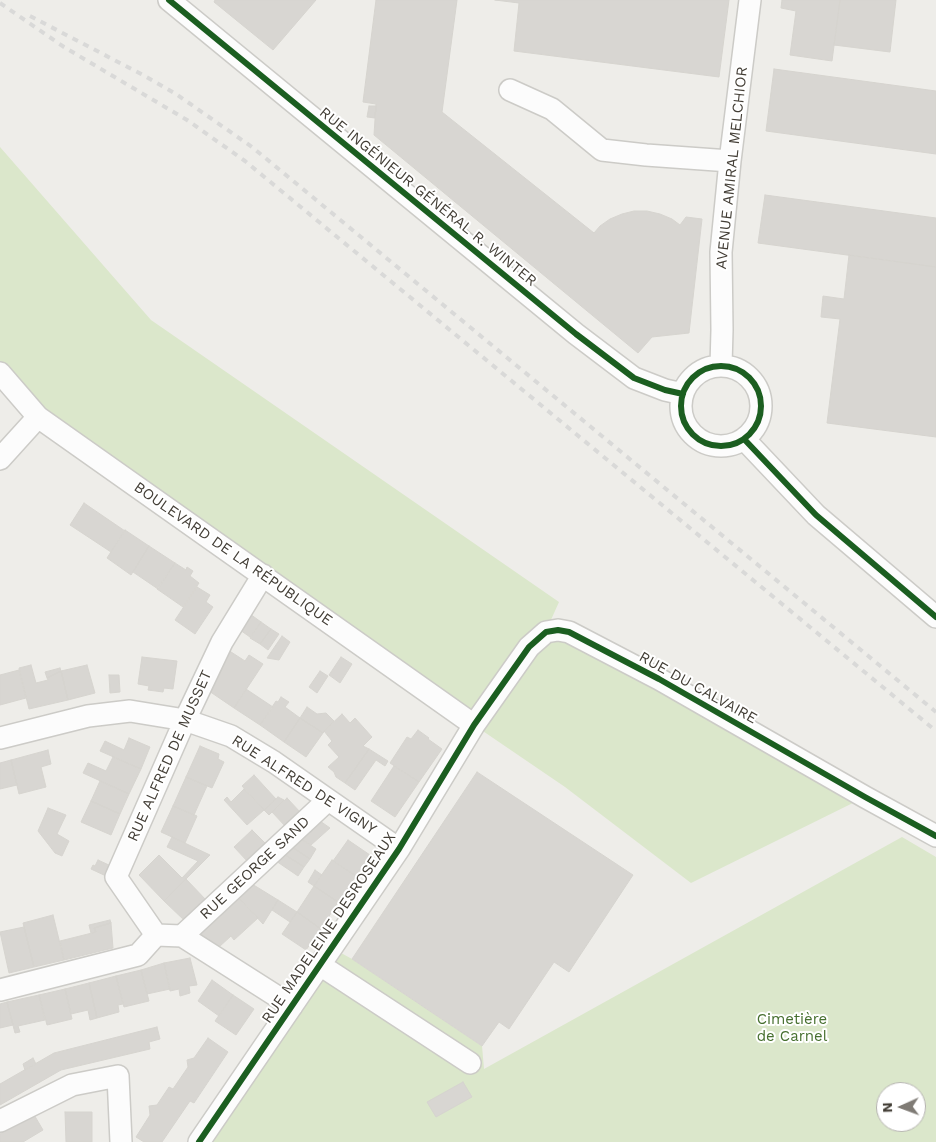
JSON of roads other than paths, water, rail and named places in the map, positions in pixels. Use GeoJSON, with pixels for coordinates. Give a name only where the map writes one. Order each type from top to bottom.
{"type":"FeatureCollection","features":[{"type":"Feature","properties":{"kind":"street","name":"RUE INGÉNIEUR GÉNÉRAL R. WINTER"},"geometry":{"type":"LineString","coordinates":[[168,0],[576,334],[634,378],[665,390],[683,394]]}},
{"type":"Feature","properties":{"kind":"street","name":"AVENUE AMIRAL MELCHIOR"},"geometry":{"type":"LineString","coordinates":[[720,366],[722,330],[721,252],[750,0]]}},
{"type":"Feature","properties":{"kind":"street"},"geometry":{"type":"LineString","coordinates":[[510,90],[552,109],[602,150],[730,161]]}},
{"type":"Feature","properties":{"kind":"street"},"geometry":{"type":"LineString","coordinates":[[720,366],[730,367],[747,375],[760,394],[761,405],[757,425],[744,439],[730,445],[718,446],[696,438],[688,429],[683,417],[681,404],[686,385],[699,372],[720,366]]}},
{"type":"Feature","properties":{"kind":"street","name":"BOULEVARD DE LA RÉPUBLIQUE"},"geometry":{"type":"LineString","coordinates":[[0,373],[38,417],[474,724]]}},
{"type":"Feature","properties":{"kind":"street"},"geometry":{"type":"LineString","coordinates":[[0,459],[38,417]]}},
{"type":"Feature","properties":{"kind":"street"},"geometry":{"type":"LineString","coordinates":[[744,439],[816,515],[936,617]]}},
{"type":"Feature","properties":{"kind":"street","name":"RUE ALFRED DE MUSSET"},"geometry":{"type":"LineString","coordinates":[[156,935],[116,877],[185,720],[222,642],[263,575]]}},
{"type":"Feature","properties":{"kind":"street","name":"RUE DU CALVAIRE"},"geometry":{"type":"LineString","coordinates":[[474,724],[529,647],[546,632],[558,630],[569,632],[659,679],[936,836]]}},
{"type":"Feature","properties":{"kind":"street","name":"RUE ALFRED DE VIGNY"},"geometry":{"type":"LineString","coordinates":[[0,738],[88,716],[130,711],[185,720],[231,736],[274,762],[399,849]]}},
{"type":"Feature","properties":{"kind":"street","name":"RUE MADELEINE DESROSEAUX"},"geometry":{"type":"LineString","coordinates":[[199,1142],[399,849],[474,724]]}},
{"type":"Feature","properties":{"kind":"street","name":"RUE GEORGE SAND"},"geometry":{"type":"LineString","coordinates":[[182,936],[328,800]]}},
{"type":"Feature","properties":{"kind":"street"},"geometry":{"type":"LineString","coordinates":[[0,990],[138,955],[156,935],[182,936],[292,1006]]}},
{"type":"Feature","properties":{"kind":"street"},"geometry":{"type":"LineString","coordinates":[[320,965],[470,1064]]}},
{"type":"Feature","properties":{"kind":"street"},"geometry":{"type":"LineString","coordinates":[[0,1121],[72,1085],[118,1076],[121,1142]]}},
{"type":"Feature","properties":{"kind":"railway"},"geometry":{"type":"LineString","coordinates":[[0,3],[64,47],[187,120],[245,161],[936,731]]}},
{"type":"Feature","properties":{"kind":"railway"},"geometry":{"type":"LineString","coordinates":[[30,16],[176,94],[252,147],[936,712]]}},
{"type":"Feature","properties":{"kind":"park label","name":"Cimetière de Carnel"},"geometry":{"type":"Point","coordinates":[792,1028]}}]}
